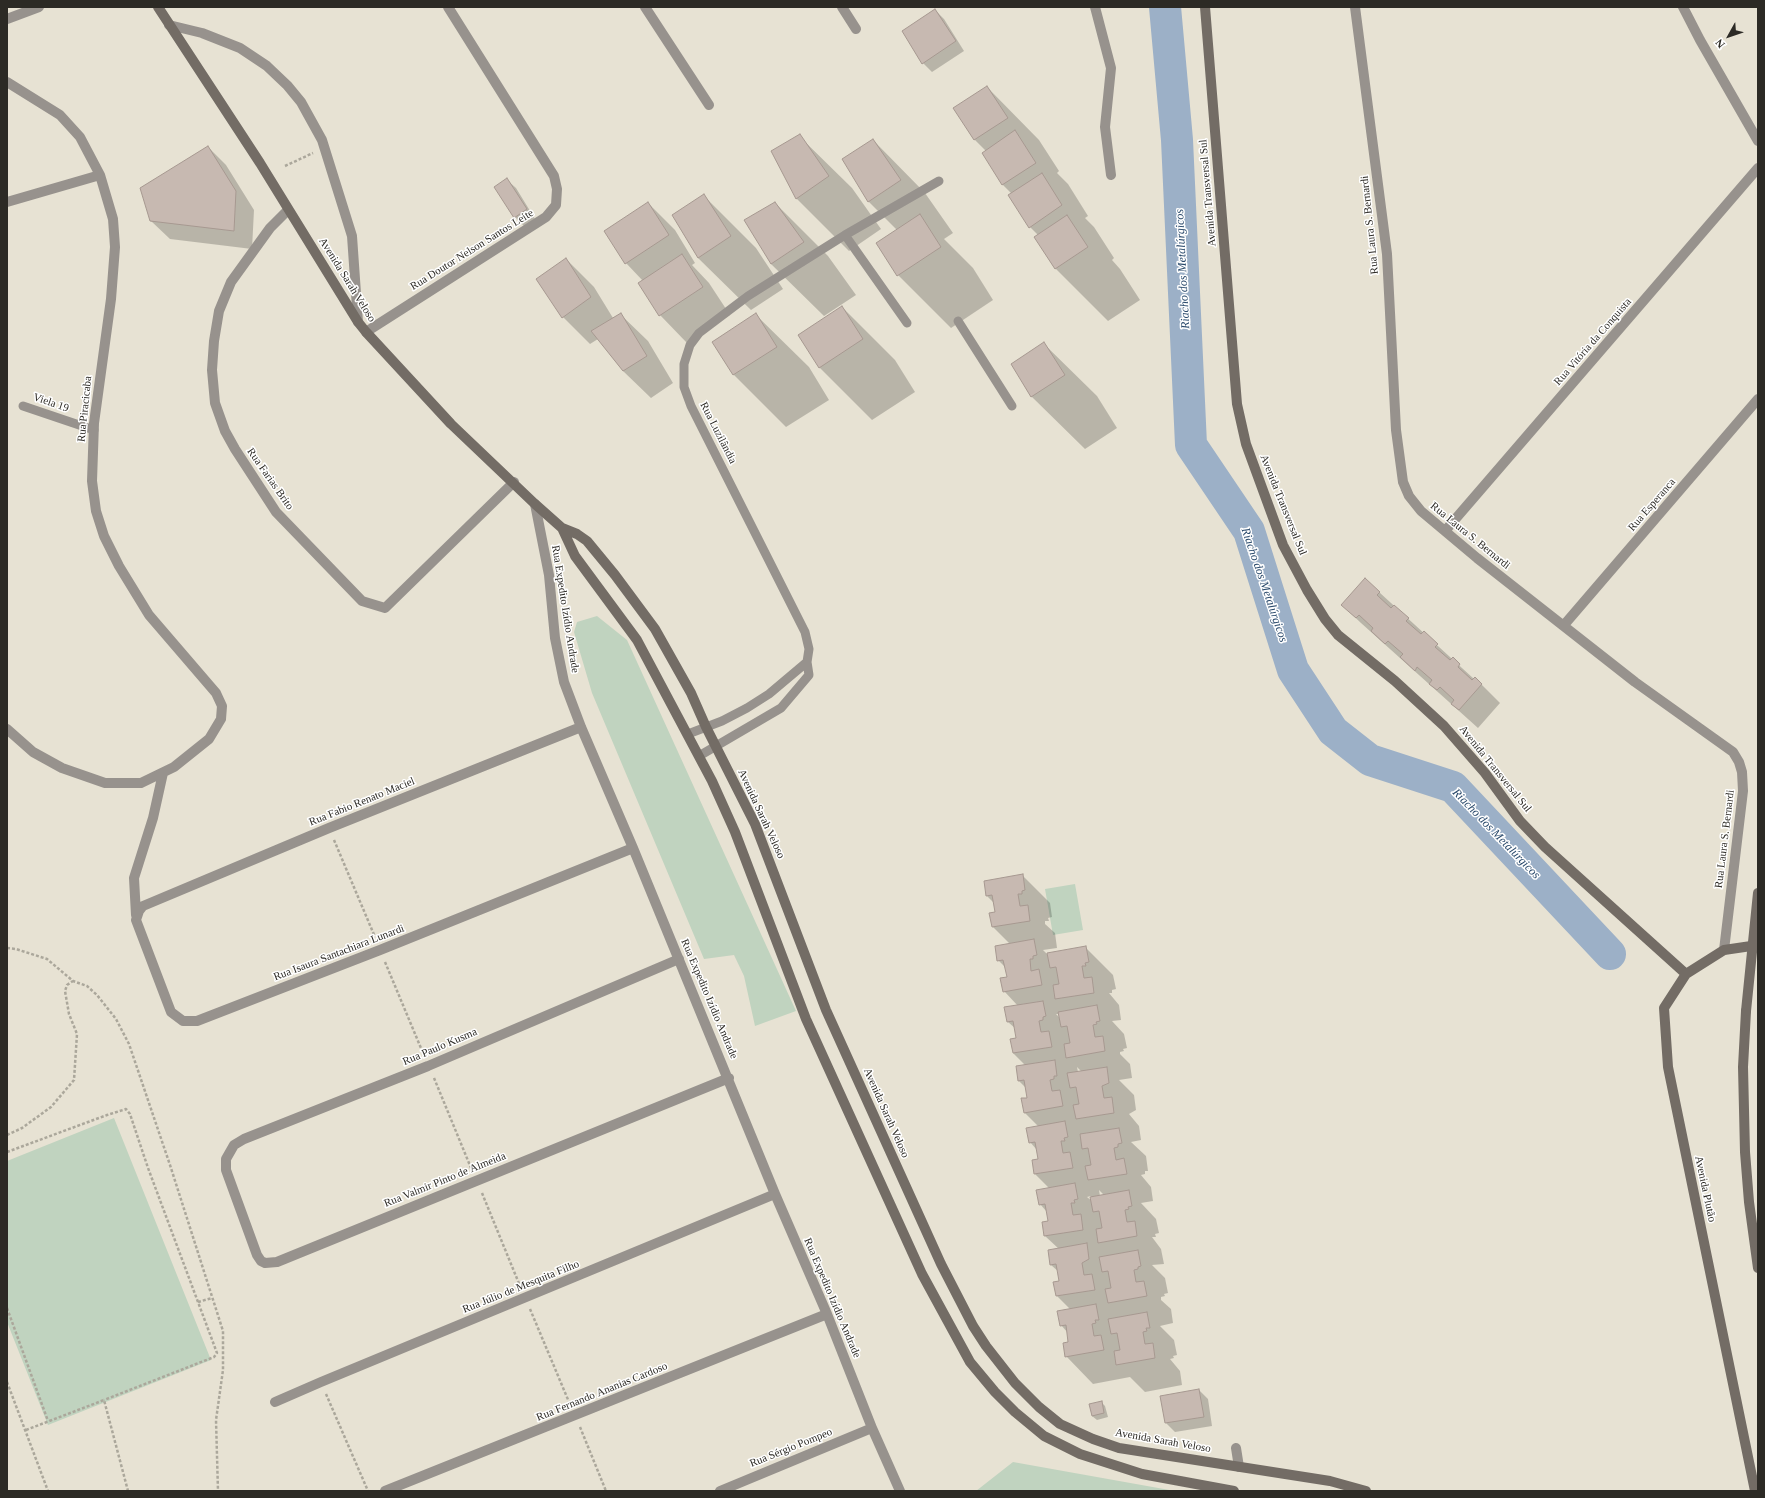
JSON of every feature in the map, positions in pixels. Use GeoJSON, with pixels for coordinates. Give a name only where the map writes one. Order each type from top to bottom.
{"type":"FeatureCollection","features":[{"type":"Feature","properties":{"kind":"main road","name":"Avenida Sarah Veloso"},"geometry":{"type":"LineString","coordinates":[[158,7],[260,163],[358,322],[451,424],[562,528],[577,534],[587,541],[616,574],[655,629],[691,693],[706,727],[755,824],[836,1032],[941,1264],[973,1326],[986,1346],[1015,1383],[1039,1407],[1060,1424],[1093,1439],[1119,1448],[1330,1481],[1366,1491]]}},
{"type":"Feature","properties":{"kind":"main road","name":"Avenida Transversal Sul"},"geometry":{"type":"LineString","coordinates":[[1205,7],[1237,404],[1246,444],[1283,545],[1307,590],[1325,619],[1338,635],[1395,681],[1444,726],[1485,773],[1520,821],[1545,847],[1686,974]]}},
{"type":"Feature","properties":{"kind":"main road","name":"Avenida Sarah Veloso"},"geometry":{"type":"LineString","coordinates":[[562,528],[575,556],[637,640],[699,756],[736,832],[806,1019],[922,1274],[970,1362],[995,1392],[1015,1412],[1044,1436],[1080,1454],[1142,1474],[1234,1491]]}},
{"type":"Feature","properties":{"kind":"main road"},"geometry":{"type":"LineString","coordinates":[[1758,893],[1746,1011],[1743,1067],[1745,1152],[1749,1202],[1758,1268]]}},
{"type":"Feature","properties":{"kind":"main road","name":"Avenida Plutão"},"geometry":{"type":"LineString","coordinates":[[1755,1491],[1668,1067],[1664,1008],[1686,974],[1724,950],[1758,945]]}},
{"type":"Feature","properties":{"kind":"street"},"geometry":{"type":"LineString","coordinates":[[7,19],[39,7]]}},
{"type":"Feature","properties":{"kind":"street","name":"Rua Doutor Nelson Santos Leite"},"geometry":{"type":"LineString","coordinates":[[366,332],[546,217],[556,205],[557,189],[554,176],[448,7]]}},
{"type":"Feature","properties":{"kind":"street"},"geometry":{"type":"LineString","coordinates":[[645,7],[709,105]]}},
{"type":"Feature","properties":{"kind":"street"},"geometry":{"type":"LineString","coordinates":[[842,7],[856,29]]}},
{"type":"Feature","properties":{"kind":"street"},"geometry":{"type":"LineString","coordinates":[[1095,7],[1111,68],[1105,127],[1111,174]]}},
{"type":"Feature","properties":{"kind":"street","name":"Rua Laura S. Bernardi"},"geometry":{"type":"LineString","coordinates":[[1355,7],[1387,254],[1396,430],[1403,482],[1409,496],[1421,511],[1445,531],[1635,682],[1733,752],[1739,762],[1742,772],[1743,791],[1724,950]]}},
{"type":"Feature","properties":{"kind":"street"},"geometry":{"type":"LineString","coordinates":[[1683,7],[1700,40],[1758,141]]}},
{"type":"Feature","properties":{"kind":"street"},"geometry":{"type":"LineString","coordinates":[[169,25],[202,33],[240,48],[267,66],[287,85],[301,102],[322,140],[352,236],[358,322]]}},
{"type":"Feature","properties":{"kind":"street","name":"Rua Piracicaba"},"geometry":{"type":"LineString","coordinates":[[7,82],[60,115],[80,137],[100,175],[113,219],[115,247],[111,299],[94,430],[92,481],[96,511],[104,536],[119,566],[149,616],[216,693],[222,706],[221,719],[209,739],[174,767],[163,773]]}},
{"type":"Feature","properties":{"kind":"street","name":"Rua Vitória da Conquista"},"geometry":{"type":"LineString","coordinates":[[1445,531],[1758,168]]}},
{"type":"Feature","properties":{"kind":"street"},"geometry":{"type":"LineString","coordinates":[[7,202],[100,175]]}},
{"type":"Feature","properties":{"kind":"street","name":"Rua Farias Brito"},"geometry":{"type":"LineString","coordinates":[[288,210],[270,228],[231,282],[219,311],[214,341],[212,370],[215,404],[225,431],[276,512],[362,601],[385,608],[514,482]]}},
{"type":"Feature","properties":{"kind":"street","name":"Rua Esperanca"},"geometry":{"type":"LineString","coordinates":[[1564,625],[1758,400]]}},
{"type":"Feature","properties":{"kind":"street","name":"Rua Expedito Izídio Andrade"},"geometry":{"type":"LineString","coordinates":[[535,504],[549,576],[556,638],[564,682],[581,727],[729,1078],[775,1194],[827,1314],[872,1428],[900,1491]]}},
{"type":"Feature","properties":{"kind":"street","name":"Rua Fabio Renato Maciel"},"geometry":{"type":"LineString","coordinates":[[136,916],[143,906],[153,901],[329,828],[581,727]]}},
{"type":"Feature","properties":{"kind":"street"},"geometry":{"type":"LineString","coordinates":[[7,729],[33,752],[62,768],[106,783],[141,784],[163,773]]}},
{"type":"Feature","properties":{"kind":"street"},"geometry":{"type":"LineString","coordinates":[[136,916],[134,878],[153,818],[163,773]]}},
{"type":"Feature","properties":{"kind":"street","name":"Rua Isaura Santachiara Lunardi"},"geometry":{"type":"LineString","coordinates":[[136,916],[139,932],[171,1012],[176,1018],[188,1022],[197,1020],[380,950],[633,848]]}},
{"type":"Feature","properties":{"kind":"street","name":"Rua Paulo Kusma"},"geometry":{"type":"LineString","coordinates":[[226,1170],[226,1159],[229,1153],[234,1145],[244,1139],[428,1066],[679,959]]}},
{"type":"Feature","properties":{"kind":"street","name":"Rua Valmir Pinto de Almeida"},"geometry":{"type":"LineString","coordinates":[[226,1170],[257,1254],[261,1261],[271,1264],[729,1078]]}},
{"type":"Feature","properties":{"kind":"street","name":"Rua Júlio de Mesquita Filho"},"geometry":{"type":"LineString","coordinates":[[275,1402],[775,1194]]}},
{"type":"Feature","properties":{"kind":"street","name":"Rua Fernando Ananias Cardoso"},"geometry":{"type":"LineString","coordinates":[[385,1491],[827,1314]]}},
{"type":"Feature","properties":{"kind":"street","name":"Rua Sérgio Pompeo"},"geometry":{"type":"LineString","coordinates":[[720,1491],[872,1428]]}},
{"type":"Feature","properties":{"kind":"street"},"geometry":{"type":"LineString","coordinates":[[1236,1448],[1239,1467]]}},
{"type":"Feature","properties":{"kind":"lane","name":"Rua Luzilândia"},"geometry":{"type":"LineString","coordinates":[[699,756],[782,708],[809,675],[807,662],[809,649],[805,632],[691,406],[684,387],[684,364],[690,345],[699,333],[748,296],[845,235],[939,181]]}},
{"type":"Feature","properties":{"kind":"lane"},"geometry":{"type":"LineString","coordinates":[[845,235],[907,324]]}},
{"type":"Feature","properties":{"kind":"lane"},"geometry":{"type":"LineString","coordinates":[[958,321],[1012,406]]}},
{"type":"Feature","properties":{"kind":"lane","name":"Viela 19"},"geometry":{"type":"LineString","coordinates":[[23,406],[94,430]]}},
{"type":"Feature","properties":{"kind":"lane"},"geometry":{"type":"LineString","coordinates":[[688,734],[747,708],[789,679],[807,662]]}},
{"type":"Feature","properties":{"kind":"path"},"geometry":{"type":"LineString","coordinates":[[285,166],[298,159]]}},
{"type":"Feature","properties":{"kind":"path"},"geometry":{"type":"LineString","coordinates":[[329,828],[606,1491]]}},
{"type":"Feature","properties":{"kind":"path"},"geometry":{"type":"LineString","coordinates":[[7,948],[16,949],[47,959],[73,981],[87,986],[97,995],[116,1018],[129,1044],[223,1330],[223,1370],[216,1420],[218,1491]]}},
{"type":"Feature","properties":{"kind":"path"},"geometry":{"type":"LineString","coordinates":[[7,1135],[22,1128],[51,1107],[74,1080],[77,1034],[69,1014],[65,991],[67,985],[73,981]]}},
{"type":"Feature","properties":{"kind":"path"},"geometry":{"type":"LineString","coordinates":[[7,1152],[108,1114],[126,1109],[130,1114],[148,1168],[217,1353],[214,1357],[26,1430]]}},
{"type":"Feature","properties":{"kind":"path"},"geometry":{"type":"LineString","coordinates":[[198,1302],[212,1298]]}},
{"type":"Feature","properties":{"kind":"path"},"geometry":{"type":"LineString","coordinates":[[7,1308],[48,1421]]}},
{"type":"Feature","properties":{"kind":"path"},"geometry":{"type":"LineString","coordinates":[[7,1382],[48,1491]]}},
{"type":"Feature","properties":{"kind":"path"},"geometry":{"type":"LineString","coordinates":[[321,1382],[368,1491]]}},
{"type":"Feature","properties":{"kind":"path"},"geometry":{"type":"LineString","coordinates":[[104,1400],[128,1491]]}},
{"type":"Feature","properties":{"kind":"green space"},"geometry":{"type":"Polygon","coordinates":[[[597,616],[627,640],[796,1011],[755,1026],[744,976],[734,955],[704,959],[592,693],[574,632],[577,622],[597,616]]]}},
{"type":"Feature","properties":{"kind":"green space"},"geometry":{"type":"Polygon","coordinates":[[[1075,884],[1083,930],[1053,935],[1045,889],[1075,884]]]}},
{"type":"Feature","properties":{"kind":"green space"},"geometry":{"type":"Polygon","coordinates":[[[114,1118],[211,1360],[48,1425],[7,1322],[7,1161],[114,1118]]]}},
{"type":"Feature","properties":{"kind":"green space"},"geometry":{"type":"Polygon","coordinates":[[[1013,1462],[1175,1491],[976,1491],[1013,1462]]]}},
{"type":"Feature","properties":{"kind":"building"},"geometry":{"type":"Polygon","coordinates":[[[935,9],[956,41],[922,64],[902,31],[935,9]]]}},
{"type":"Feature","properties":{"kind":"building"},"geometry":{"type":"Polygon","coordinates":[[[987,86],[1008,118],[974,140],[953,108],[987,86]]]}},
{"type":"Feature","properties":{"kind":"building"},"geometry":{"type":"Polygon","coordinates":[[[1015,130],[1036,163],[1002,185],[982,153],[1015,130]]]}},
{"type":"Feature","properties":{"kind":"building"},"geometry":{"type":"Polygon","coordinates":[[[800,134],[829,176],[796,199],[771,151],[800,134]]]}},
{"type":"Feature","properties":{"kind":"building"},"geometry":{"type":"Polygon","coordinates":[[[873,139],[901,180],[868,202],[842,159],[873,139]]]}},
{"type":"Feature","properties":{"kind":"building"},"geometry":{"type":"Polygon","coordinates":[[[208,146],[236,191],[234,231],[150,221],[140,188],[208,146]]]}},
{"type":"Feature","properties":{"kind":"building"},"geometry":{"type":"Polygon","coordinates":[[[1042,173],[1062,205],[1029,228],[1008,195],[1042,173]]]}},
{"type":"Feature","properties":{"kind":"building"},"geometry":{"type":"Polygon","coordinates":[[[507,178],[527,209],[514,218],[494,187],[507,178]]]}},
{"type":"Feature","properties":{"kind":"building"},"geometry":{"type":"Polygon","coordinates":[[[704,194],[731,236],[698,258],[672,215],[704,194]]]}},
{"type":"Feature","properties":{"kind":"building"},"geometry":{"type":"Polygon","coordinates":[[[648,202],[669,235],[625,264],[604,231],[648,202]]]}},
{"type":"Feature","properties":{"kind":"building"},"geometry":{"type":"Polygon","coordinates":[[[775,202],[804,242],[771,264],[744,220],[775,202]]]}},
{"type":"Feature","properties":{"kind":"building"},"geometry":{"type":"Polygon","coordinates":[[[920,214],[941,247],[897,276],[876,243],[920,214]]]}},
{"type":"Feature","properties":{"kind":"building"},"geometry":{"type":"Polygon","coordinates":[[[1067,215],[1088,247],[1055,269],[1034,237],[1067,215]]]}},
{"type":"Feature","properties":{"kind":"building"},"geometry":{"type":"Polygon","coordinates":[[[682,254],[703,287],[659,316],[638,283],[682,254]]]}},
{"type":"Feature","properties":{"kind":"building"},"geometry":{"type":"Polygon","coordinates":[[[566,258],[591,297],[562,318],[536,279],[566,258]]]}},
{"type":"Feature","properties":{"kind":"building"},"geometry":{"type":"Polygon","coordinates":[[[842,306],[863,339],[819,368],[798,335],[842,306]]]}},
{"type":"Feature","properties":{"kind":"building"},"geometry":{"type":"Polygon","coordinates":[[[621,313],[647,356],[623,371],[591,331],[621,313]]]}},
{"type":"Feature","properties":{"kind":"building"},"geometry":{"type":"Polygon","coordinates":[[[756,313],[777,347],[733,375],[712,342],[756,313]]]}},
{"type":"Feature","properties":{"kind":"building"},"geometry":{"type":"Polygon","coordinates":[[[1044,342],[1065,375],[1031,397],[1011,364],[1044,342]]]}},
{"type":"Feature","properties":{"kind":"building"},"geometry":{"type":"Polygon","coordinates":[[[1365,578],[1380,592],[1377,595],[1391,608],[1394,605],[1409,618],[1406,621],[1421,634],[1424,631],[1438,644],[1435,647],[1450,660],[1453,657],[1460,664],[1458,667],[1472,680],[1475,677],[1482,684],[1459,710],[1451,704],[1454,700],[1440,687],[1437,690],[1429,684],[1432,680],[1417,667],[1415,671],[1400,657],[1403,654],[1388,641],[1385,644],[1371,631],[1373,628],[1359,615],[1356,618],[1341,605],[1365,578]]]}},
{"type":"Feature","properties":{"kind":"building"},"geometry":{"type":"Polygon","coordinates":[[[1023,874],[1025,890],[1022,891],[1022,894],[1018,894],[1020,906],[1028,905],[1030,921],[992,927],[989,913],[995,912],[992,895],[986,896],[984,881],[1023,874]]]}},
{"type":"Feature","properties":{"kind":"building"},"geometry":{"type":"Polygon","coordinates":[[[1034,939],[1037,955],[1033,956],[1033,959],[1030,959],[1031,971],[1039,969],[1042,985],[1003,992],[1000,978],[1007,977],[1003,960],[997,961],[995,946],[1034,939]]]}},
{"type":"Feature","properties":{"kind":"building"},"geometry":{"type":"Polygon","coordinates":[[[1086,946],[1089,962],[1085,963],[1086,966],[1082,966],[1084,978],[1092,977],[1094,993],[1055,999],[1053,985],[1059,984],[1056,967],[1050,968],[1047,953],[1086,946]]]}},
{"type":"Feature","properties":{"kind":"building"},"geometry":{"type":"Polygon","coordinates":[[[1043,1001],[1046,1016],[1043,1017],[1043,1020],[1039,1021],[1041,1032],[1049,1031],[1052,1047],[1013,1053],[1010,1039],[1016,1038],[1013,1021],[1007,1022],[1004,1007],[1043,1001]]]}},
{"type":"Feature","properties":{"kind":"building"},"geometry":{"type":"Polygon","coordinates":[[[1097,1005],[1100,1021],[1093,1025],[1095,1037],[1103,1036],[1105,1051],[1066,1058],[1064,1044],[1070,1043],[1067,1026],[1061,1027],[1058,1012],[1097,1005]]]}},
{"type":"Feature","properties":{"kind":"building"},"geometry":{"type":"Polygon","coordinates":[[[1055,1060],[1057,1076],[1054,1076],[1054,1079],[1050,1080],[1052,1091],[1060,1090],[1063,1106],[1024,1113],[1021,1098],[1027,1098],[1024,1080],[1018,1081],[1016,1066],[1055,1060]]]}},
{"type":"Feature","properties":{"kind":"building"},"geometry":{"type":"Polygon","coordinates":[[[1107,1067],[1109,1083],[1102,1086],[1104,1098],[1112,1097],[1114,1113],[1076,1119],[1073,1105],[1079,1104],[1076,1087],[1070,1088],[1067,1073],[1107,1067]]]}},
{"type":"Feature","properties":{"kind":"building"},"geometry":{"type":"Polygon","coordinates":[[[1065,1121],[1068,1137],[1064,1138],[1065,1141],[1061,1141],[1063,1153],[1070,1152],[1073,1168],[1034,1174],[1032,1160],[1038,1159],[1035,1142],[1029,1143],[1026,1128],[1065,1121]]]}},
{"type":"Feature","properties":{"kind":"building"},"geometry":{"type":"Polygon","coordinates":[[[1119,1128],[1122,1143],[1118,1144],[1118,1147],[1114,1148],[1116,1160],[1124,1158],[1127,1174],[1088,1180],[1085,1166],[1091,1165],[1088,1148],[1082,1149],[1080,1134],[1119,1128]]]}},
{"type":"Feature","properties":{"kind":"building"},"geometry":{"type":"Polygon","coordinates":[[[1075,1183],[1078,1199],[1074,1200],[1075,1203],[1071,1203],[1073,1215],[1081,1214],[1083,1230],[1044,1236],[1042,1222],[1048,1221],[1045,1204],[1039,1205],[1036,1190],[1075,1183]]]}},
{"type":"Feature","properties":{"kind":"building"},"geometry":{"type":"Polygon","coordinates":[[[1129,1190],[1132,1206],[1125,1210],[1127,1222],[1135,1221],[1137,1236],[1098,1243],[1096,1229],[1102,1228],[1099,1211],[1093,1212],[1090,1197],[1129,1190]]]}},
{"type":"Feature","properties":{"kind":"building"},"geometry":{"type":"Polygon","coordinates":[[[1087,1243],[1089,1259],[1082,1263],[1084,1275],[1092,1274],[1095,1290],[1056,1296],[1053,1282],[1059,1281],[1056,1264],[1050,1265],[1048,1250],[1087,1243]]]}},
{"type":"Feature","properties":{"kind":"building"},"geometry":{"type":"Polygon","coordinates":[[[1138,1250],[1141,1266],[1134,1270],[1136,1282],[1144,1281],[1147,1296],[1108,1303],[1105,1289],[1111,1288],[1108,1271],[1102,1272],[1099,1257],[1138,1250]]]}},
{"type":"Feature","properties":{"kind":"building"},"geometry":{"type":"Polygon","coordinates":[[[1096,1304],[1099,1320],[1095,1320],[1096,1323],[1092,1324],[1094,1336],[1101,1335],[1104,1350],[1065,1357],[1063,1343],[1068,1342],[1066,1325],[1060,1326],[1057,1311],[1096,1304]]]}},
{"type":"Feature","properties":{"kind":"building"},"geometry":{"type":"Polygon","coordinates":[[[1147,1312],[1150,1328],[1146,1328],[1147,1331],[1143,1332],[1145,1344],[1153,1343],[1155,1358],[1116,1365],[1114,1351],[1120,1350],[1117,1333],[1111,1334],[1108,1319],[1147,1312]]]}},
{"type":"Feature","properties":{"kind":"building"},"geometry":{"type":"Polygon","coordinates":[[[1199,1389],[1204,1417],[1165,1423],[1160,1396],[1199,1389]]]}},
{"type":"Feature","properties":{"kind":"building"},"geometry":{"type":"Polygon","coordinates":[[[1102,1401],[1104,1413],[1092,1416],[1089,1404],[1102,1401]]]}},
{"type":"Feature","properties":{"kind":"waterway","name":"Riacho dos Metalúrgicos"},"geometry":{"type":"LineString","coordinates":[[1165,7],[1177,140],[1191,445],[1249,531],[1293,670],[1333,731],[1370,760],[1453,787],[1610,954]]}}]}
